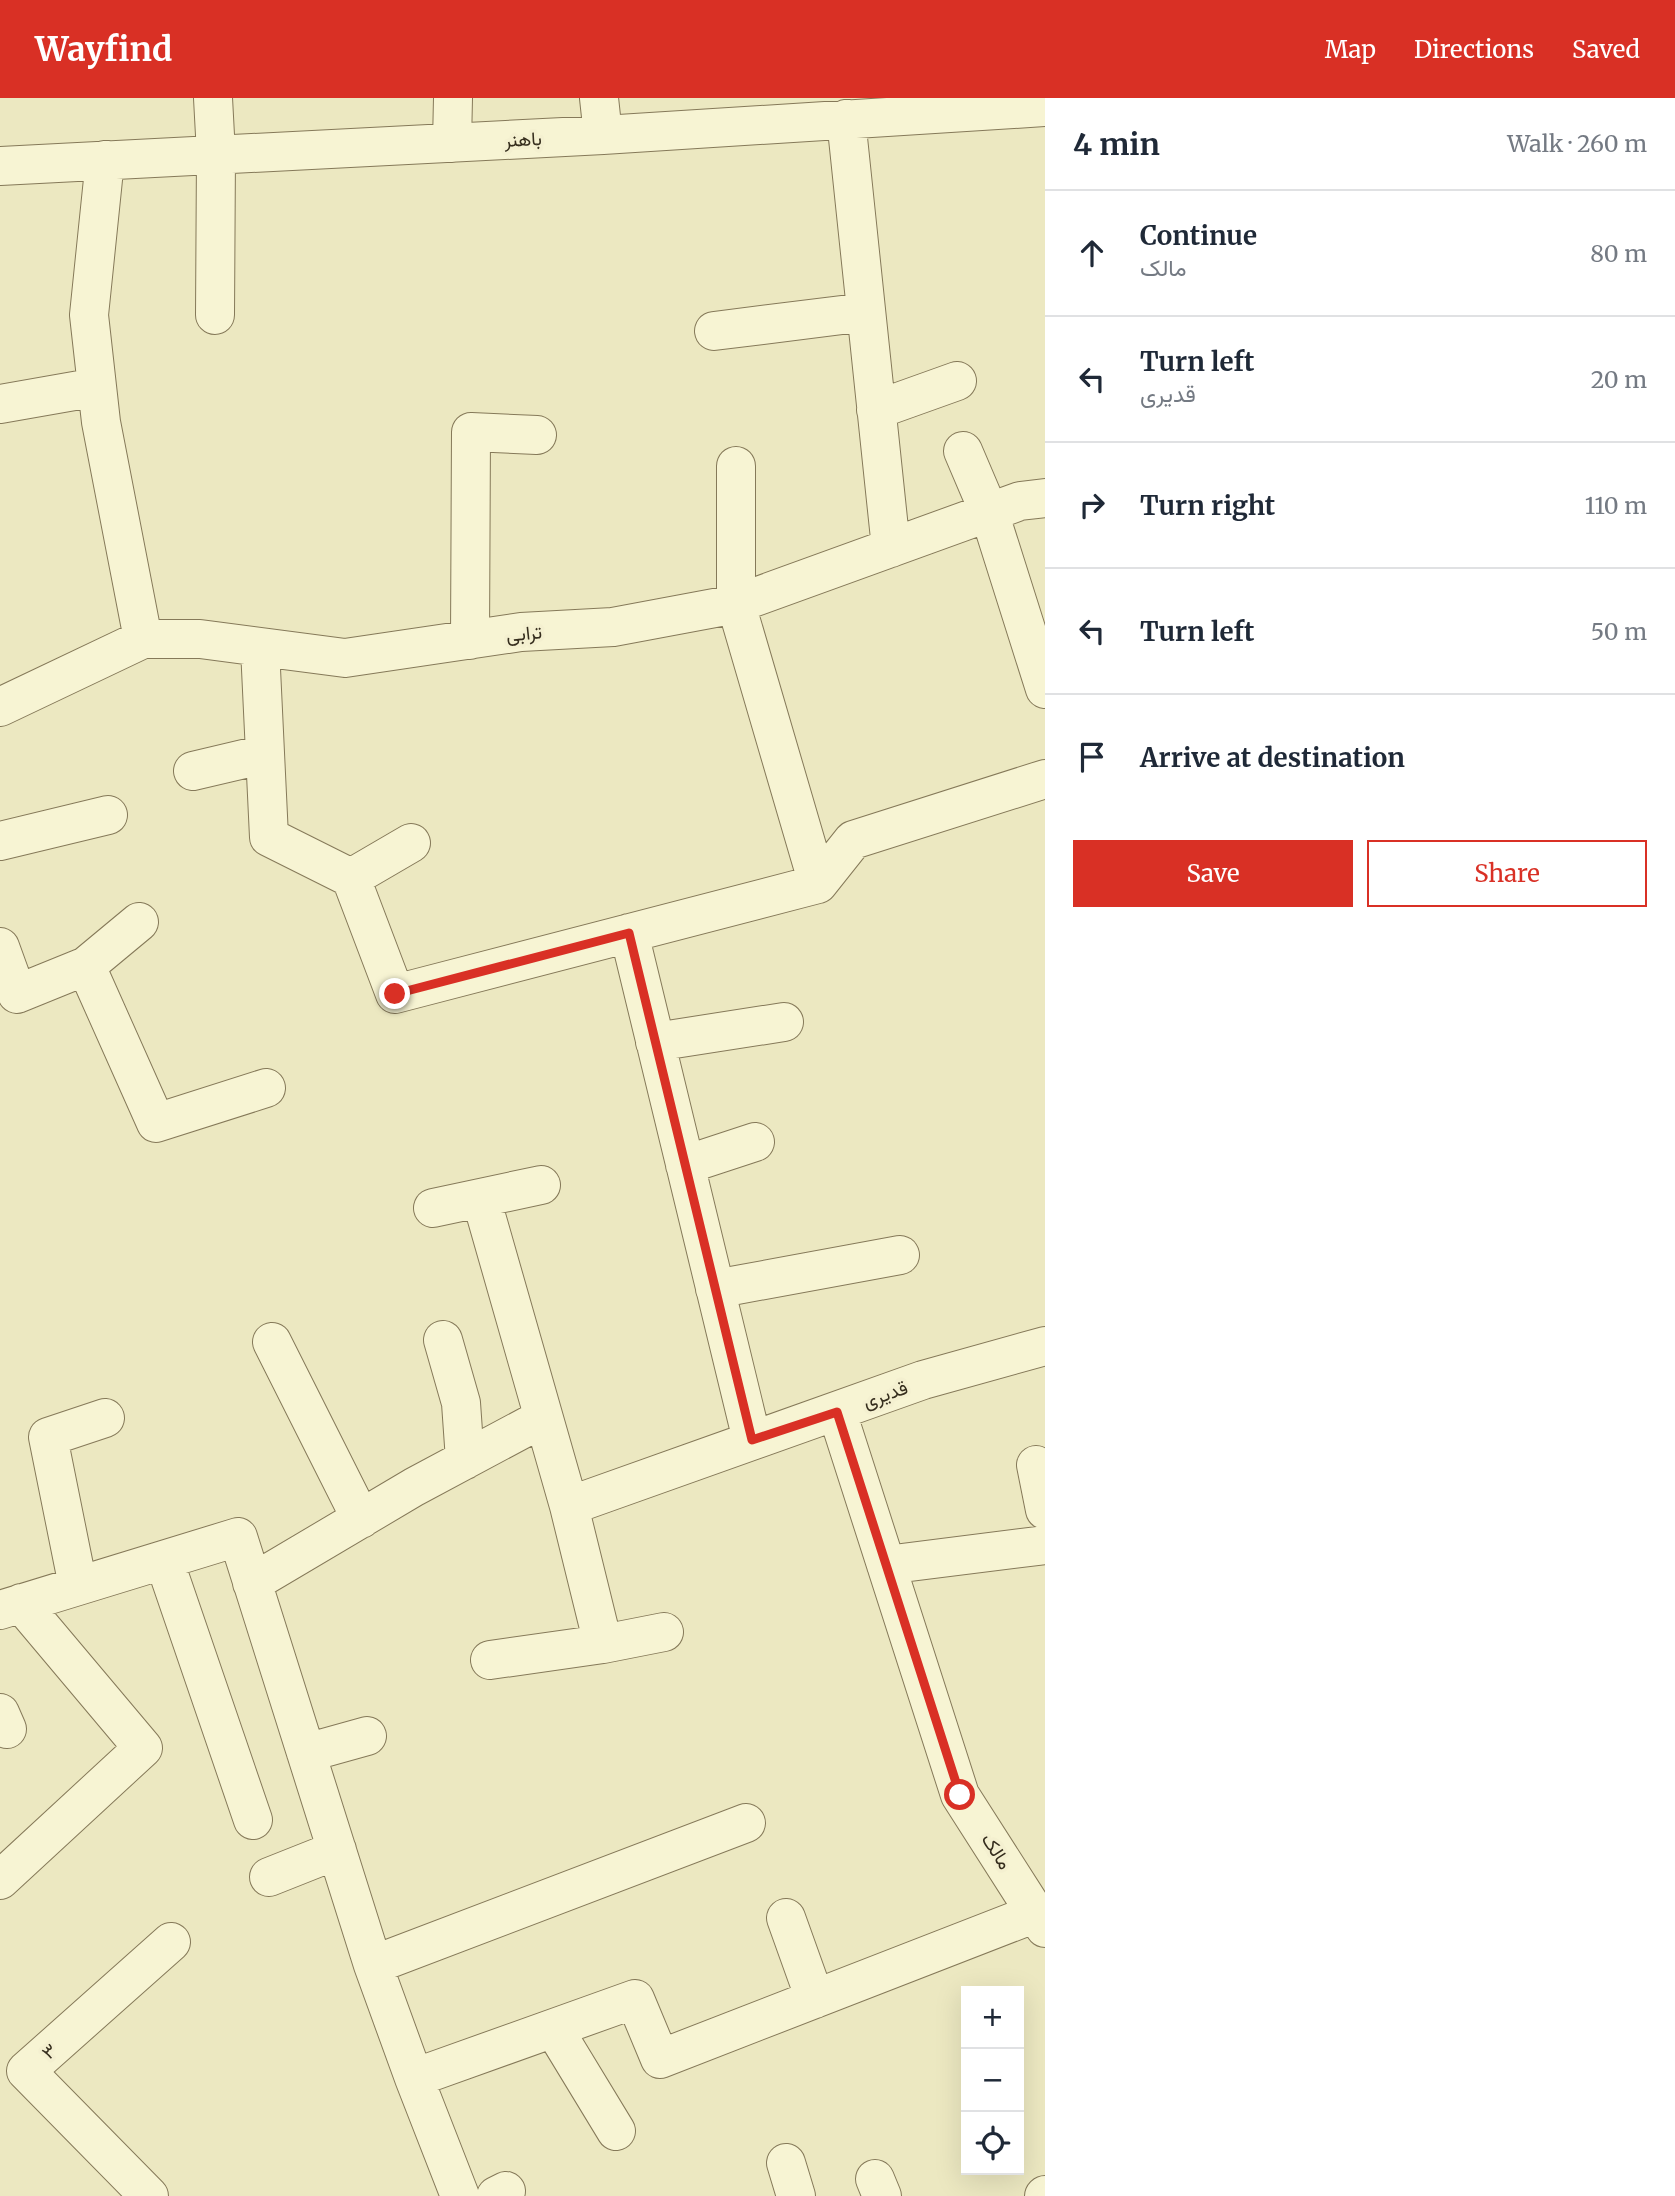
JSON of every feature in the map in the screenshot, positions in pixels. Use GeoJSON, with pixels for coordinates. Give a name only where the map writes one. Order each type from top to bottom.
{"type":"FeatureCollection","features":[{"type":"Feature","properties":{"kind":"street"},"geometry":{"type":"LineString","coordinates":[[213,98],[216,154],[215,315]]}},
{"type":"Feature","properties":{"kind":"street"},"geometry":{"type":"LineString","coordinates":[[452,143],[453,98]]}},
{"type":"Feature","properties":{"kind":"street"},"geometry":{"type":"LineString","coordinates":[[599,98],[603,135]]}},
{"type":"Feature","properties":{"kind":"street","name":"باهنر"},"geometry":{"type":"LineString","coordinates":[[0,166],[603,135],[749,111],[846,119],[1045,107]]}},
{"type":"Feature","properties":{"kind":"street"},"geometry":{"type":"LineString","coordinates":[[846,119],[891,548]]}},
{"type":"Feature","properties":{"kind":"street"},"geometry":{"type":"LineString","coordinates":[[105,160],[89,315],[97,387],[117,513],[143,639]]}},
{"type":"Feature","properties":{"kind":"street"},"geometry":{"type":"LineString","coordinates":[[714,331],[866,312]]}},
{"type":"Feature","properties":{"kind":"street"},"geometry":{"type":"LineString","coordinates":[[876,410],[957,381]]}},
{"type":"Feature","properties":{"kind":"street"},"geometry":{"type":"LineString","coordinates":[[0,404],[97,387]]}},
{"type":"Feature","properties":{"kind":"street"},"geometry":{"type":"LineString","coordinates":[[470,640],[471,432],[537,435]]}},
{"type":"Feature","properties":{"kind":"street"},"geometry":{"type":"LineString","coordinates":[[963,450],[989,512],[1045,689]]}},
{"type":"Feature","properties":{"kind":"street"},"geometry":{"type":"LineString","coordinates":[[736,466],[736,604],[818,884]]}},
{"type":"Feature","properties":{"kind":"street","name":"ترابی"},"geometry":{"type":"LineString","coordinates":[[0,707],[143,639],[200,639],[345,658],[522,632],[613,626],[736,604],[1020,501],[1045,498]]}},
{"type":"Feature","properties":{"kind":"street"},"geometry":{"type":"LineString","coordinates":[[260,648],[269,837],[351,878],[395,994],[818,884],[853,840],[1045,779]]}},
{"type":"Feature","properties":{"kind":"street"},"geometry":{"type":"LineString","coordinates":[[193,771],[265,754]]}},
{"type":"Feature","properties":{"kind":"street"},"geometry":{"type":"LineString","coordinates":[[0,841],[108,815]]}},
{"type":"Feature","properties":{"kind":"street"},"geometry":{"type":"LineString","coordinates":[[351,878],[411,843]]}},
{"type":"Feature","properties":{"kind":"street"},"geometry":{"type":"LineString","coordinates":[[0,947],[8,998],[86,965],[139,922]]}},
{"type":"Feature","properties":{"kind":"street"},"geometry":{"type":"LineString","coordinates":[[629,933],[752,1440]]}},
{"type":"Feature","properties":{"kind":"street"},"geometry":{"type":"LineString","coordinates":[[86,965],[156,1123],[266,1088]]}},
{"type":"Feature","properties":{"kind":"street"},"geometry":{"type":"LineString","coordinates":[[655,1042],[784,1022]]}},
{"type":"Feature","properties":{"kind":"street"},"geometry":{"type":"LineString","coordinates":[[685,1165],[755,1142]]}},
{"type":"Feature","properties":{"kind":"street"},"geometry":{"type":"LineString","coordinates":[[433,1208],[541,1185]]}},
{"type":"Feature","properties":{"kind":"street"},"geometry":{"type":"LineString","coordinates":[[481,1198],[569,1506],[604,1644]]}},
{"type":"Feature","properties":{"kind":"street"},"geometry":{"type":"LineString","coordinates":[[715,1289],[900,1255]]}},
{"type":"Feature","properties":{"kind":"street"},"geometry":{"type":"LineString","coordinates":[[443,1340],[461,1402],[466,1460]]}},
{"type":"Feature","properties":{"kind":"street"},"geometry":{"type":"LineString","coordinates":[[272,1342],[361,1519]]}},
{"type":"Feature","properties":{"kind":"street","name":"قدیری"},"geometry":{"type":"LineString","coordinates":[[569,1506],[923,1380],[1045,1346]]}},
{"type":"Feature","properties":{"kind":"street","name":"مالک"},"geometry":{"type":"LineString","coordinates":[[837,1412],[960,1795],[1040,1921]]}},
{"type":"Feature","properties":{"kind":"street"},"geometry":{"type":"LineString","coordinates":[[78,1586],[48,1437],[105,1418]]}},
{"type":"Feature","properties":{"kind":"street"},"geometry":{"type":"LineString","coordinates":[[252,1583],[414,1487],[543,1418]]}},
{"type":"Feature","properties":{"kind":"street"},"geometry":{"type":"LineString","coordinates":[[1036,1465],[1045,1510]]}},
{"type":"Feature","properties":{"kind":"street"},"geometry":{"type":"LineString","coordinates":[[0,1881],[143,1748],[11,1607],[238,1537],[373,1965],[460,2196]]}},
{"type":"Feature","properties":{"kind":"street"},"geometry":{"type":"LineString","coordinates":[[886,1565],[1045,1545]]}},
{"type":"Feature","properties":{"kind":"street"},"geometry":{"type":"LineString","coordinates":[[164,1560],[253,1820]]}},
{"type":"Feature","properties":{"kind":"street"},"geometry":{"type":"LineString","coordinates":[[490,1660],[604,1644],[664,1632]]}},
{"type":"Feature","properties":{"kind":"street"},"geometry":{"type":"LineString","coordinates":[[306,1754],[367,1736]]}},
{"type":"Feature","properties":{"kind":"street"},"geometry":{"type":"LineString","coordinates":[[373,1965],[746,1823]]}},
{"type":"Feature","properties":{"kind":"street"},"geometry":{"type":"LineString","coordinates":[[269,1877],[337,1850]]}},
{"type":"Feature","properties":{"kind":"street"},"geometry":{"type":"LineString","coordinates":[[786,1917],[815,1999]]}},
{"type":"Feature","properties":{"kind":"street"},"geometry":{"type":"LineString","coordinates":[[414,2078],[635,1999],[660,2059],[815,1999],[1040,1921]]}},
{"type":"Feature","properties":{"kind":"street","name":"۳"},"geometry":{"type":"LineString","coordinates":[[149,2196],[26,2071],[171,1942]]}},
{"type":"Feature","properties":{"kind":"street"},"geometry":{"type":"LineString","coordinates":[[554,2029],[616,2132]]}},
{"type":"Feature","properties":{"kind":"route"},"geometry":{"type":"LineString","coordinates":[[395,994],[629,933],[752,1440],[837,1412],[960,1795]]}}]}
